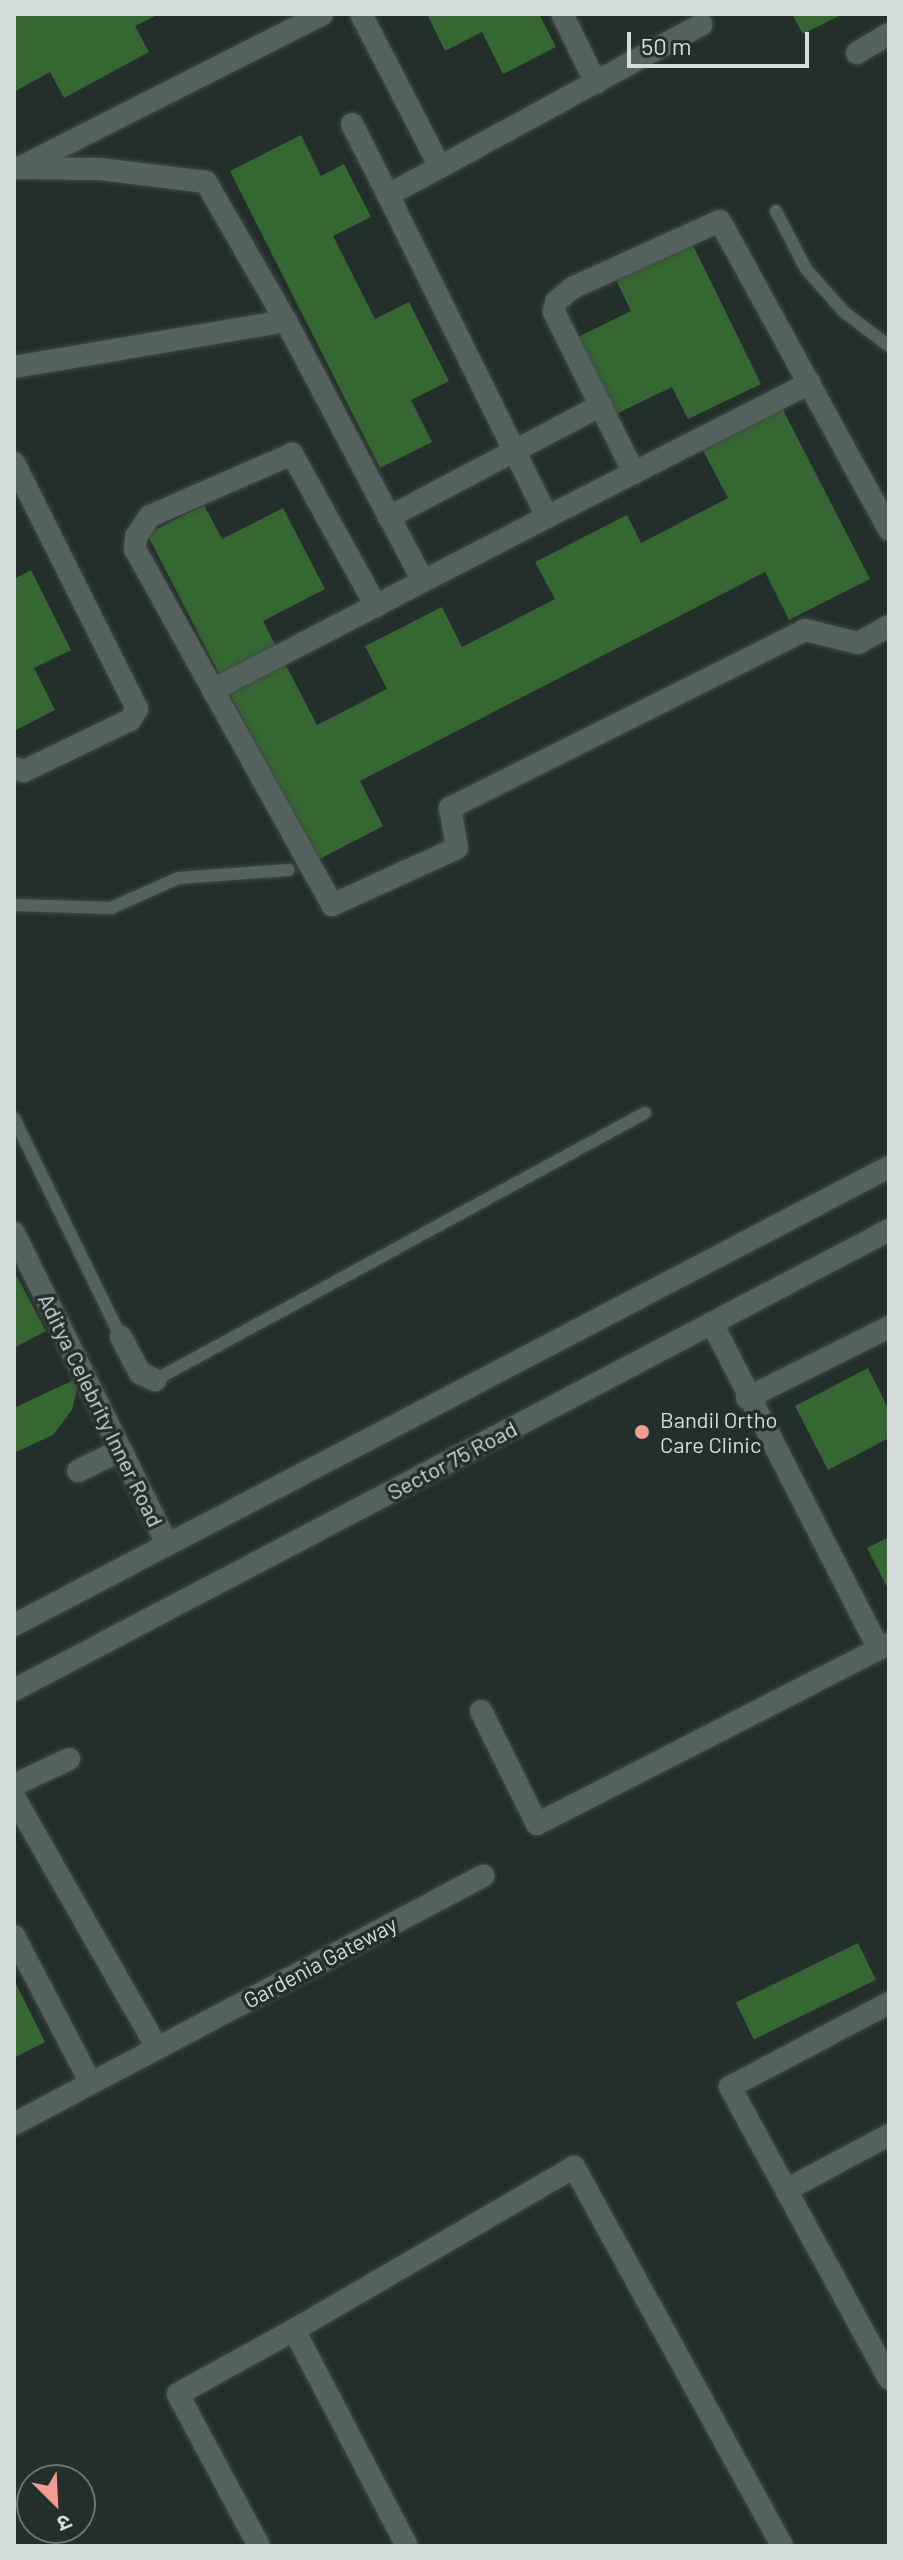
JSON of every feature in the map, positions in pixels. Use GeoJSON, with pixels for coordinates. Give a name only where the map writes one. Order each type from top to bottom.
{"type":"FeatureCollection","features":[{"type":"Feature","properties":{"kind":"street"},"geometry":{"type":"LineString","coordinates":[[17,168],[322,14]]}},
{"type":"Feature","properties":{"kind":"street"},"geometry":{"type":"LineString","coordinates":[[361,14],[440,167]]}},
{"type":"Feature","properties":{"kind":"street"},"geometry":{"type":"LineString","coordinates":[[562,14],[596,83]]}},
{"type":"Feature","properties":{"kind":"street"},"geometry":{"type":"LineString","coordinates":[[388,195],[702,24]]}},
{"type":"Feature","properties":{"kind":"street"},"geometry":{"type":"LineString","coordinates":[[857,53],[889,34]]}},
{"type":"Feature","properties":{"kind":"street"},"geometry":{"type":"LineString","coordinates":[[352,124],[547,517]]}},
{"type":"Feature","properties":{"kind":"street"},"geometry":{"type":"LineString","coordinates":[[17,168],[206,182],[286,321],[423,581]]}},
{"type":"Feature","properties":{"kind":"street"},"geometry":{"type":"LineString","coordinates":[[634,473],[554,312],[556,302],[716,221],[727,227],[889,530]]}},
{"type":"Feature","properties":{"kind":"street"},"geometry":{"type":"LineString","coordinates":[[14,367],[286,321]]}},
{"type":"Feature","properties":{"kind":"street"},"geometry":{"type":"LineString","coordinates":[[213,690],[810,383]]}},
{"type":"Feature","properties":{"kind":"street"},"geometry":{"type":"LineString","coordinates":[[389,517],[601,405]]}},
{"type":"Feature","properties":{"kind":"street"},"geometry":{"type":"LineString","coordinates":[[376,606],[292,454],[150,516],[135,549],[332,905],[460,846],[446,810],[464,800],[805,630],[858,643],[889,626]]}},
{"type":"Feature","properties":{"kind":"street"},"geometry":{"type":"LineString","coordinates":[[14,463],[137,709],[117,727],[24,771],[14,768]]}},
{"type":"Feature","properties":{"kind":"street"},"geometry":{"type":"LineString","coordinates":[[14,1625],[889,1167]]}},
{"type":"Feature","properties":{"kind":"street","name":"Sector 75 Road"},"geometry":{"type":"LineString","coordinates":[[14,1690],[889,1230]]}},
{"type":"Feature","properties":{"kind":"street","name":"Aditya Celebrity Inner Road"},"geometry":{"type":"LineString","coordinates":[[14,1233],[167,1544]]}},
{"type":"Feature","properties":{"kind":"street"},"geometry":{"type":"LineString","coordinates":[[481,1711],[537,1824],[884,1646],[747,1398],[712,1323]]}},
{"type":"Feature","properties":{"kind":"street"},"geometry":{"type":"LineString","coordinates":[[747,1398],[889,1327]]}},
{"type":"Feature","properties":{"kind":"street"},"geometry":{"type":"LineString","coordinates":[[121,1337],[140,1373],[155,1380]]}},
{"type":"Feature","properties":{"kind":"street"},"geometry":{"type":"LineString","coordinates":[[78,1471],[121,1450]]}},
{"type":"Feature","properties":{"kind":"street"},"geometry":{"type":"LineString","coordinates":[[14,1785],[69,1759]]}},
{"type":"Feature","properties":{"kind":"street"},"geometry":{"type":"LineString","coordinates":[[14,1797],[157,2048]]}},
{"type":"Feature","properties":{"kind":"street","name":"Gardenia Gateway"},"geometry":{"type":"LineString","coordinates":[[14,2124],[483,1876]]}},
{"type":"Feature","properties":{"kind":"street"},"geometry":{"type":"LineString","coordinates":[[15,1939],[91,2083]]}},
{"type":"Feature","properties":{"kind":"street"},"geometry":{"type":"LineString","coordinates":[[887,2010],[730,2087],[889,2379]]}},
{"type":"Feature","properties":{"kind":"street"},"geometry":{"type":"LineString","coordinates":[[786,2190],[889,2135]]}},
{"type":"Feature","properties":{"kind":"street"},"geometry":{"type":"LineString","coordinates":[[259,2546],[178,2394],[574,2167],[782,2546]]}},
{"type":"Feature","properties":{"kind":"street"},"geometry":{"type":"LineString","coordinates":[[294,2330],[407,2546]]}},
{"type":"Feature","properties":{"kind":"lane"},"geometry":{"type":"LineString","coordinates":[[776,211],[806,269],[844,312],[889,346]]}},
{"type":"Feature","properties":{"kind":"lane"},"geometry":{"type":"LineString","coordinates":[[14,905],[111,908],[178,878],[289,870]]}},
{"type":"Feature","properties":{"kind":"lane"},"geometry":{"type":"LineString","coordinates":[[155,1380],[645,1113]]}},
{"type":"Feature","properties":{"kind":"lane"},"geometry":{"type":"LineString","coordinates":[[14,1118],[121,1337]]}},
{"type":"Feature","properties":{"kind":"building"},"geometry":{"type":"Polygon","coordinates":[[[14,14],[159,14],[135,26],[149,52],[64,98],[50,72],[14,92],[14,14]]]}},
{"type":"Feature","properties":{"kind":"building"},"geometry":{"type":"Polygon","coordinates":[[[427,14],[539,14],[556,47],[503,74],[482,32],[445,51],[427,14]]]}},
{"type":"Feature","properties":{"kind":"building"},"geometry":{"type":"Polygon","coordinates":[[[792,14],[843,14],[803,34],[792,14]]]}},
{"type":"Feature","properties":{"kind":"building"},"geometry":{"type":"Polygon","coordinates":[[[301,135],[321,176],[344,164],[371,217],[333,236],[375,319],[409,302],[449,381],[411,400],[432,442],[380,468],[230,171],[301,135]]]}},
{"type":"Feature","properties":{"kind":"building"},"geometry":{"type":"Polygon","coordinates":[[[688,235],[761,384],[688,419],[672,387],[610,417],[572,340],[631,311],[612,272],[688,235]]]}},
{"type":"Feature","properties":{"kind":"building"},"geometry":{"type":"Polygon","coordinates":[[[779,402],[870,579],[789,620],[765,572],[360,781],[383,826],[316,861],[147,534],[204,505],[222,539],[283,508],[325,589],[263,621],[317,725],[387,689],[365,646],[442,607],[462,647],[555,599],[535,562],[627,515],[641,543],[728,498],[699,443],[779,402]]]}},
{"type":"Feature","properties":{"kind":"building"},"geometry":{"type":"Polygon","coordinates":[[[31,570],[71,650],[34,668],[55,710],[14,731],[14,579],[31,570]]]}},
{"type":"Feature","properties":{"kind":"building"},"geometry":{"type":"Polygon","coordinates":[[[14,1271],[46,1331],[14,1348],[14,1271]]]}},
{"type":"Feature","properties":{"kind":"building"},"geometry":{"type":"Polygon","coordinates":[[[868,1368],[889,1410],[889,1438],[828,1470],[795,1406],[868,1368]]]}},
{"type":"Feature","properties":{"kind":"building"},"geometry":{"type":"Polygon","coordinates":[[[80,1377],[72,1410],[53,1435],[14,1453],[14,1408],[80,1377]]]}},
{"type":"Feature","properties":{"kind":"building"},"geometry":{"type":"Polygon","coordinates":[[[889,1537],[889,1591],[867,1548],[889,1537]]]}},
{"type":"Feature","properties":{"kind":"building"},"geometry":{"type":"Polygon","coordinates":[[[858,1943],[876,1980],[754,2039],[736,2003],[858,1943]]]}},
{"type":"Feature","properties":{"kind":"building"},"geometry":{"type":"Polygon","coordinates":[[[14,1980],[45,2042],[14,2058],[14,1980]]]}},
{"type":"Feature","properties":{"kind":"place","name":"Bandil Ortho Care Clinic"},"geometry":{"type":"Point","coordinates":[642,1432]}}]}
